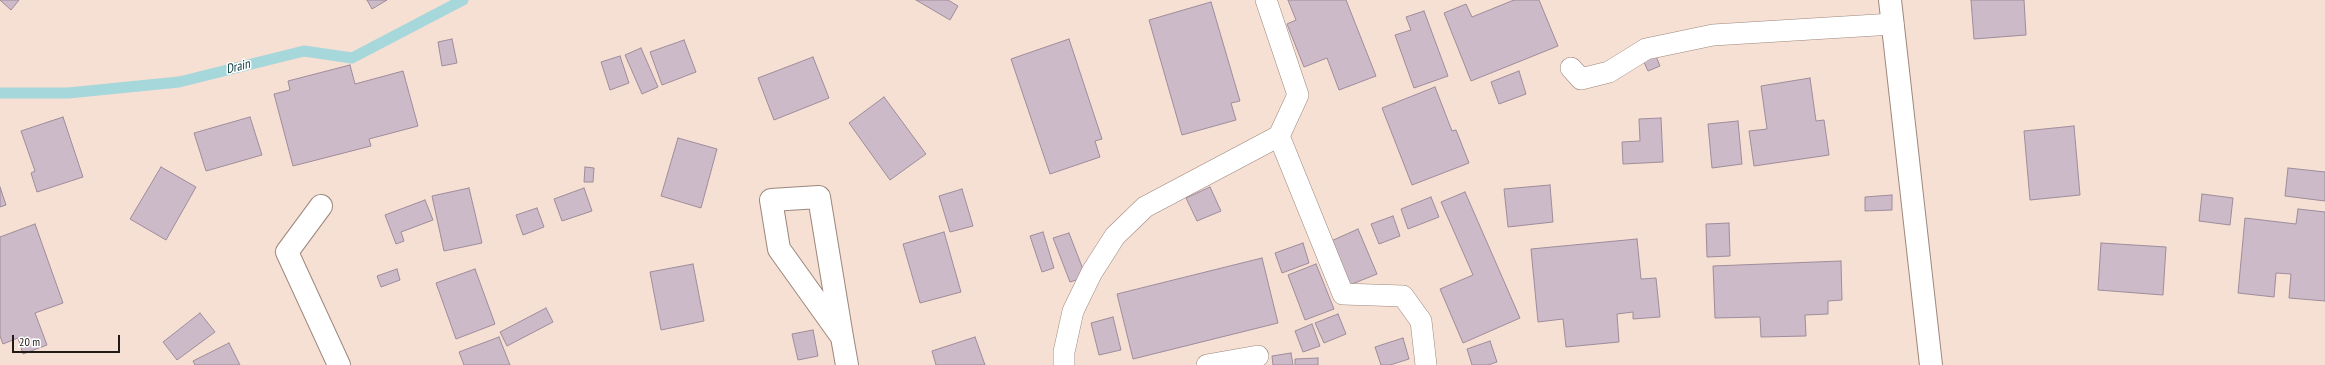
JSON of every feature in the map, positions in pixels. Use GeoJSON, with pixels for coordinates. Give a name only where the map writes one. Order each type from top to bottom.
{"type":"FeatureCollection","features":[{"type":"Feature","properties":{"kind":"street"},"geometry":{"type":"LineString","coordinates":[[1890,0],[1931,365]]}},
{"type":"Feature","properties":{"kind":"street"},"geometry":{"type":"LineString","coordinates":[[842,337],[779,249],[771,200],[819,197],[847,365]]}},
{"type":"Feature","properties":{"kind":"street"},"geometry":{"type":"LineString","coordinates":[[321,206],[288,252],[339,365]]}},
{"type":"Feature","properties":{"kind":"lane"},"geometry":{"type":"LineString","coordinates":[[1064,365],[1064,352],[1073,311],[1092,272],[1116,236],[1145,207],[1278,136],[1298,95],[1266,0]]}},
{"type":"Feature","properties":{"kind":"lane"},"geometry":{"type":"LineString","coordinates":[[1571,68],[1581,79],[1609,72],[1646,49],[1713,35],[1893,24]]}},
{"type":"Feature","properties":{"kind":"lane"},"geometry":{"type":"LineString","coordinates":[[1278,136],[1342,294],[1403,296],[1421,321],[1426,365]]}},
{"type":"Feature","properties":{"kind":"lane"},"geometry":{"type":"LineString","coordinates":[[1207,365],[1258,356]]}},
{"type":"Feature","properties":{"kind":"building"},"geometry":{"type":"Polygon","coordinates":[[[0,0],[19,0],[11,10],[0,0]]]}},
{"type":"Feature","properties":{"kind":"building"},"geometry":{"type":"Polygon","coordinates":[[[367,0],[387,0],[372,9],[367,0]]]}},
{"type":"Feature","properties":{"kind":"building"},"geometry":{"type":"Polygon","coordinates":[[[916,0],[948,0],[958,6],[950,20],[916,0]]]}},
{"type":"Feature","properties":{"kind":"building"},"geometry":{"type":"Polygon","coordinates":[[[1288,0],[1346,0],[1376,76],[1339,90],[1327,58],[1304,67],[1287,24],[1296,20],[1288,0]]]}},
{"type":"Feature","properties":{"kind":"building"},"geometry":{"type":"Polygon","coordinates":[[[1514,0],[1539,0],[1558,46],[1471,81],[1444,13],[1466,4],[1472,17],[1514,0]]]}},
{"type":"Feature","properties":{"kind":"building"},"geometry":{"type":"Polygon","coordinates":[[[1971,0],[2024,0],[2026,35],[1974,39],[1971,0]]]}},
{"type":"Feature","properties":{"kind":"building"},"geometry":{"type":"Polygon","coordinates":[[[1211,2],[1240,101],[1231,103],[1236,120],[1182,135],[1149,20],[1211,2]]]}},
{"type":"Feature","properties":{"kind":"building"},"geometry":{"type":"Polygon","coordinates":[[[1424,11],[1448,76],[1414,88],[1395,35],[1411,30],[1406,17],[1424,11]]]}},
{"type":"Feature","properties":{"kind":"building"},"geometry":{"type":"Polygon","coordinates":[[[452,39],[457,63],[442,66],[438,42],[452,39]]]}},
{"type":"Feature","properties":{"kind":"building"},"geometry":{"type":"Polygon","coordinates":[[[1069,39],[1102,139],[1095,141],[1100,157],[1050,174],[1011,59],[1069,39]]]}},
{"type":"Feature","properties":{"kind":"building"},"geometry":{"type":"Polygon","coordinates":[[[684,40],[696,72],[662,85],[650,52],[684,40]]]}},
{"type":"Feature","properties":{"kind":"building"},"geometry":{"type":"Polygon","coordinates":[[[641,48],[658,87],[642,94],[625,55],[641,48]]]}},
{"type":"Feature","properties":{"kind":"building"},"geometry":{"type":"Polygon","coordinates":[[[1655,54],[1660,66],[1648,71],[1643,60],[1655,54]]]}},
{"type":"Feature","properties":{"kind":"building"},"geometry":{"type":"Polygon","coordinates":[[[620,56],[629,83],[610,90],[601,62],[620,56]]]}},
{"type":"Feature","properties":{"kind":"building"},"geometry":{"type":"Polygon","coordinates":[[[813,57],[829,98],[774,120],[758,78],[813,57]]]}},
{"type":"Feature","properties":{"kind":"building"},"geometry":{"type":"Polygon","coordinates":[[[350,65],[355,84],[403,71],[418,126],[369,139],[371,146],[293,166],[274,94],[290,90],[288,81],[350,65]]]}},
{"type":"Feature","properties":{"kind":"building"},"geometry":{"type":"Polygon","coordinates":[[[1519,71],[1526,94],[1499,104],[1491,82],[1519,71]]]}},
{"type":"Feature","properties":{"kind":"building"},"geometry":{"type":"Polygon","coordinates":[[[1810,78],[1816,121],[1824,120],[1829,155],[1754,166],[1749,131],[1767,129],[1761,86],[1810,78]]]}},
{"type":"Feature","properties":{"kind":"building"},"geometry":{"type":"Polygon","coordinates":[[[1435,87],[1452,131],[1456,130],[1469,163],[1412,185],[1382,108],[1435,87]]]}},
{"type":"Feature","properties":{"kind":"building"},"geometry":{"type":"Polygon","coordinates":[[[884,97],[926,154],[890,180],[849,123],[884,97]]]}},
{"type":"Feature","properties":{"kind":"building"},"geometry":{"type":"Polygon","coordinates":[[[63,117],[83,177],[37,192],[31,173],[35,171],[21,131],[63,117]]]}},
{"type":"Feature","properties":{"kind":"building"},"geometry":{"type":"Polygon","coordinates":[[[250,117],[262,155],[206,171],[194,133],[250,117]]]}},
{"type":"Feature","properties":{"kind":"building"},"geometry":{"type":"Polygon","coordinates":[[[1661,118],[1663,162],[1623,164],[1622,142],[1640,141],[1639,119],[1661,118]]]}},
{"type":"Feature","properties":{"kind":"building"},"geometry":{"type":"Polygon","coordinates":[[[1738,121],[1742,164],[1712,168],[1708,124],[1738,121]]]}},
{"type":"Feature","properties":{"kind":"building"},"geometry":{"type":"Polygon","coordinates":[[[2074,126],[2080,195],[2030,200],[2024,131],[2074,126]]]}},
{"type":"Feature","properties":{"kind":"building"},"geometry":{"type":"Polygon","coordinates":[[[678,138],[717,149],[701,208],[661,196],[678,138]]]}},
{"type":"Feature","properties":{"kind":"building"},"geometry":{"type":"Polygon","coordinates":[[[161,167],[196,187],[166,240],[130,219],[161,167]]]}},
{"type":"Feature","properties":{"kind":"building"},"geometry":{"type":"Polygon","coordinates":[[[585,167],[594,168],[593,182],[584,182],[585,167]]]}},
{"type":"Feature","properties":{"kind":"building"},"geometry":{"type":"Polygon","coordinates":[[[2288,168],[2325,172],[2325,201],[2285,196],[2288,168]]]}},
{"type":"Feature","properties":{"kind":"building"},"geometry":{"type":"Polygon","coordinates":[[[1550,185],[1553,222],[1508,227],[1504,189],[1550,185]]]}},
{"type":"Feature","properties":{"kind":"building"},"geometry":{"type":"Polygon","coordinates":[[[0,187],[6,205],[0,207],[0,187]]]}},
{"type":"Feature","properties":{"kind":"building"},"geometry":{"type":"Polygon","coordinates":[[[1210,187],[1221,211],[1197,221],[1186,198],[1210,187]]]}},
{"type":"Feature","properties":{"kind":"building"},"geometry":{"type":"Polygon","coordinates":[[[469,188],[482,243],[444,251],[432,196],[469,188]]]}},
{"type":"Feature","properties":{"kind":"building"},"geometry":{"type":"Polygon","coordinates":[[[584,188],[592,211],[562,221],[554,199],[584,188]]]}},
{"type":"Feature","properties":{"kind":"building"},"geometry":{"type":"Polygon","coordinates":[[[962,189],[973,226],[950,232],[939,196],[962,189]]]}},
{"type":"Feature","properties":{"kind":"building"},"geometry":{"type":"Polygon","coordinates":[[[1465,192],[1520,318],[1463,343],[1440,289],[1473,275],[1441,202],[1465,192]]]}},
{"type":"Feature","properties":{"kind":"building"},"geometry":{"type":"Polygon","coordinates":[[[2202,194],[2233,198],[2230,225],[2199,221],[2202,194]]]}},
{"type":"Feature","properties":{"kind":"building"},"geometry":{"type":"Polygon","coordinates":[[[1892,195],[1892,210],[1865,211],[1865,197],[1892,195]]]}},
{"type":"Feature","properties":{"kind":"building"},"geometry":{"type":"Polygon","coordinates":[[[1431,197],[1439,217],[1408,229],[1401,209],[1431,197]]]}},
{"type":"Feature","properties":{"kind":"building"},"geometry":{"type":"Polygon","coordinates":[[[425,200],[433,220],[401,232],[404,241],[396,244],[385,215],[425,200]]]}},
{"type":"Feature","properties":{"kind":"building"},"geometry":{"type":"Polygon","coordinates":[[[537,208],[544,227],[523,235],[516,215],[537,208]]]}},
{"type":"Feature","properties":{"kind":"building"},"geometry":{"type":"Polygon","coordinates":[[[2298,209],[2325,212],[2325,301],[2289,298],[2291,274],[2276,273],[2274,297],[2238,293],[2245,218],[2296,224],[2298,209]]]}},
{"type":"Feature","properties":{"kind":"building"},"geometry":{"type":"Polygon","coordinates":[[[1393,216],[1400,236],[1379,244],[1371,224],[1393,216]]]}},
{"type":"Feature","properties":{"kind":"building"},"geometry":{"type":"Polygon","coordinates":[[[1729,223],[1730,256],[1707,257],[1706,224],[1729,223]]]}},
{"type":"Feature","properties":{"kind":"building"},"geometry":{"type":"Polygon","coordinates":[[[35,224],[63,303],[35,313],[47,345],[23,354],[18,338],[3,344],[0,336],[0,237],[35,224]]]}},
{"type":"Feature","properties":{"kind":"building"},"geometry":{"type":"Polygon","coordinates":[[[1358,229],[1377,274],[1347,286],[1329,242],[1358,229]]]}},
{"type":"Feature","properties":{"kind":"building"},"geometry":{"type":"Polygon","coordinates":[[[944,232],[961,292],[920,303],[903,244],[944,232]]]}},
{"type":"Feature","properties":{"kind":"building"},"geometry":{"type":"Polygon","coordinates":[[[1043,232],[1054,268],[1042,272],[1030,236],[1043,232]]]}},
{"type":"Feature","properties":{"kind":"building"},"geometry":{"type":"Polygon","coordinates":[[[1069,233],[1086,277],[1070,282],[1053,238],[1069,233]]]}},
{"type":"Feature","properties":{"kind":"building"},"geometry":{"type":"Polygon","coordinates":[[[1637,239],[1641,279],[1656,278],[1660,317],[1633,319],[1633,312],[1617,314],[1619,342],[1566,347],[1563,319],[1538,322],[1531,249],[1637,239]]]}},
{"type":"Feature","properties":{"kind":"building"},"geometry":{"type":"Polygon","coordinates":[[[1303,243],[1309,263],[1282,273],[1275,253],[1303,243]]]}},
{"type":"Feature","properties":{"kind":"building"},"geometry":{"type":"Polygon","coordinates":[[[2101,243],[2166,247],[2163,295],[2098,290],[2101,243]]]}},
{"type":"Feature","properties":{"kind":"building"},"geometry":{"type":"Polygon","coordinates":[[[1262,258],[1278,323],[1133,359],[1117,294],[1262,258]]]}},
{"type":"Feature","properties":{"kind":"building"},"geometry":{"type":"Polygon","coordinates":[[[1841,261],[1842,300],[1828,301],[1828,314],[1805,315],[1806,336],[1761,337],[1760,317],[1715,318],[1713,266],[1841,261]]]}},
{"type":"Feature","properties":{"kind":"building"},"geometry":{"type":"Polygon","coordinates":[[[693,264],[704,321],[661,330],[650,272],[693,264]]]}},
{"type":"Feature","properties":{"kind":"building"},"geometry":{"type":"Polygon","coordinates":[[[1316,264],[1334,309],[1305,320],[1288,275],[1316,264]]]}},
{"type":"Feature","properties":{"kind":"building"},"geometry":{"type":"Polygon","coordinates":[[[397,269],[400,280],[381,287],[377,276],[397,269]]]}},
{"type":"Feature","properties":{"kind":"building"},"geometry":{"type":"Polygon","coordinates":[[[475,269],[495,324],[456,339],[436,283],[475,269]]]}},
{"type":"Feature","properties":{"kind":"building"},"geometry":{"type":"Polygon","coordinates":[[[546,308],[553,322],[507,346],[500,332],[546,308]]]}},
{"type":"Feature","properties":{"kind":"building"},"geometry":{"type":"Polygon","coordinates":[[[200,313],[215,332],[177,360],[163,342],[200,313]]]}},
{"type":"Feature","properties":{"kind":"building"},"geometry":{"type":"Polygon","coordinates":[[[1338,314],[1346,334],[1324,343],[1315,323],[1338,314]]]}},
{"type":"Feature","properties":{"kind":"building"},"geometry":{"type":"Polygon","coordinates":[[[1113,317],[1121,350],[1099,355],[1091,323],[1113,317]]]}},
{"type":"Feature","properties":{"kind":"building"},"geometry":{"type":"Polygon","coordinates":[[[1312,324],[1320,346],[1303,352],[1295,331],[1312,324]]]}},
{"type":"Feature","properties":{"kind":"building"},"geometry":{"type":"Polygon","coordinates":[[[813,330],[818,356],[798,360],[792,334],[813,330]]]}},
{"type":"Feature","properties":{"kind":"building"},"geometry":{"type":"Polygon","coordinates":[[[499,337],[510,365],[464,365],[459,352],[499,337]]]}},
{"type":"Feature","properties":{"kind":"building"},"geometry":{"type":"Polygon","coordinates":[[[975,337],[985,365],[936,365],[932,351],[975,337]]]}},
{"type":"Feature","properties":{"kind":"building"},"geometry":{"type":"Polygon","coordinates":[[[1403,338],[1409,359],[1390,365],[1381,365],[1375,347],[1403,338]]]}},
{"type":"Feature","properties":{"kind":"building"},"geometry":{"type":"Polygon","coordinates":[[[1490,341],[1497,362],[1488,365],[1472,365],[1467,349],[1490,341]]]}},
{"type":"Feature","properties":{"kind":"building"},"geometry":{"type":"Polygon","coordinates":[[[229,343],[240,365],[195,365],[193,361],[229,343]]]}},
{"type":"Feature","properties":{"kind":"building"},"geometry":{"type":"Polygon","coordinates":[[[1291,353],[1293,365],[1273,365],[1272,356],[1291,353]]]}},
{"type":"Feature","properties":{"kind":"building"},"geometry":{"type":"Polygon","coordinates":[[[1318,358],[1318,365],[1295,365],[1295,359],[1318,358]]]}},
{"type":"Feature","properties":{"kind":"waterway","name":"Drain"},"geometry":{"type":"LineString","coordinates":[[0,93],[68,93],[179,82],[304,51],[352,58],[463,0]]}}]}
